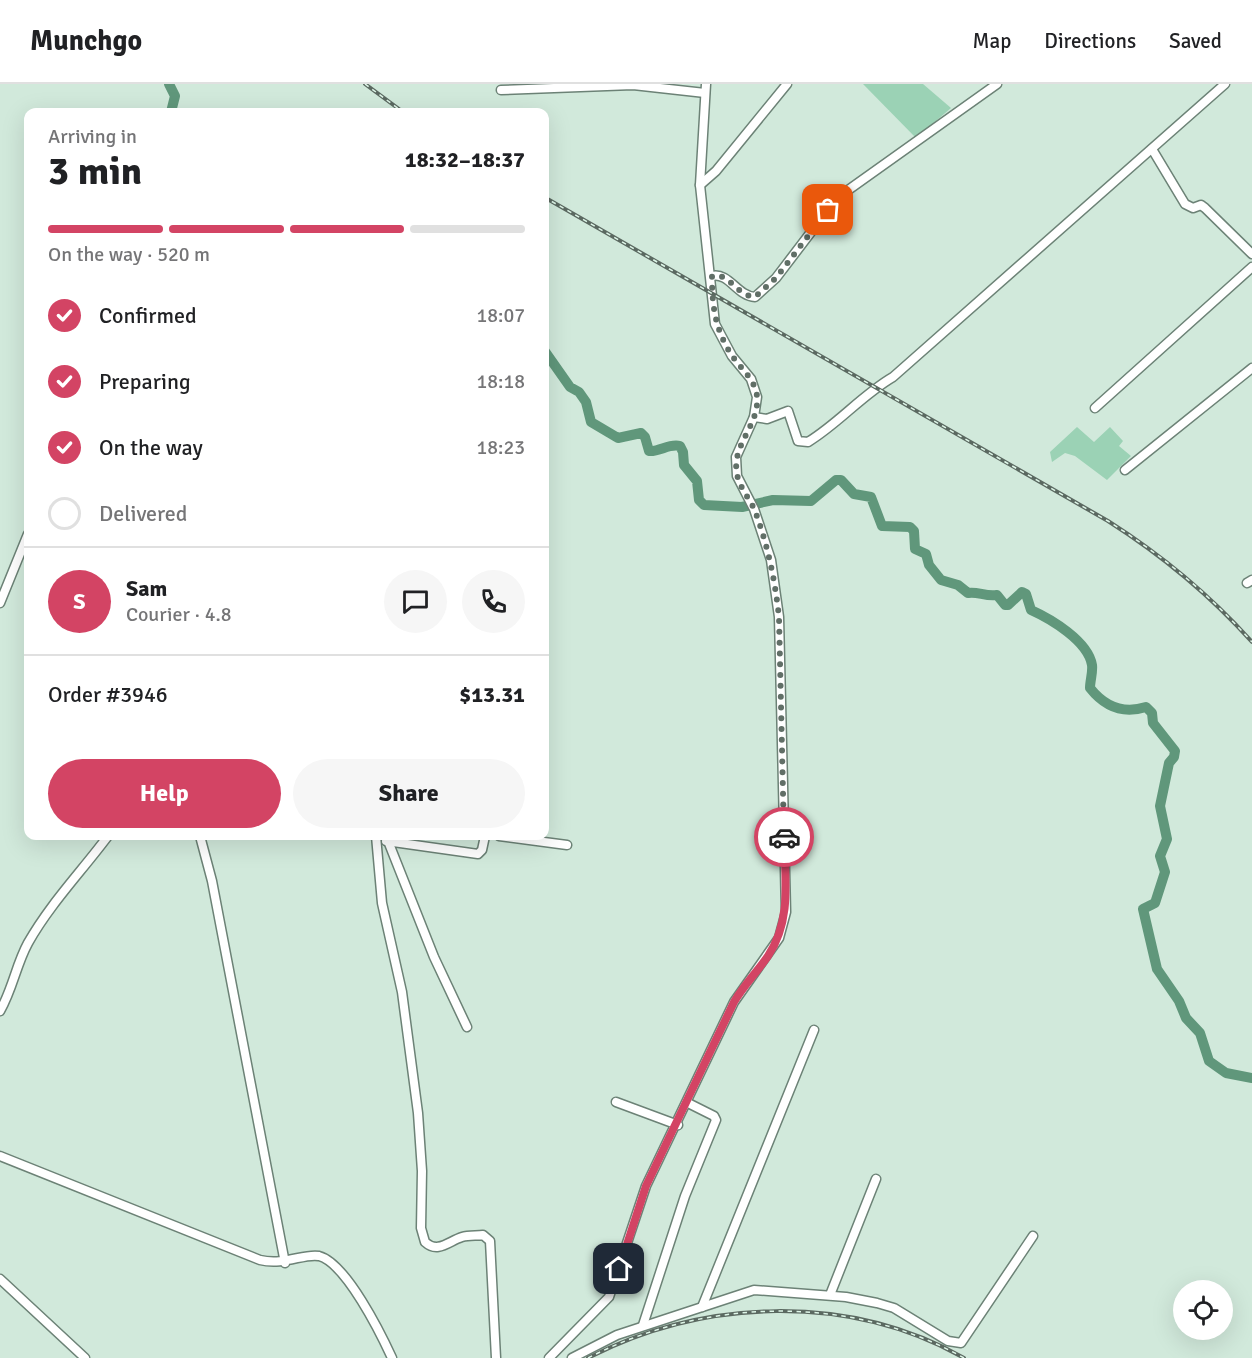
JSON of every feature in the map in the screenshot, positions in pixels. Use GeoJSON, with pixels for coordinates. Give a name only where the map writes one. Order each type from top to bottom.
{"type":"FeatureCollection","features":[{"type":"Feature","properties":{"kind":"street"},"geometry":{"type":"LineString","coordinates":[[700,185],[716,171],[787,84]]}},
{"type":"Feature","properties":{"kind":"street"},"geometry":{"type":"LineString","coordinates":[[712,276],[723,277],[745,295],[755,297],[760,294],[837,198],[997,84]]}},
{"type":"Feature","properties":{"kind":"street"},"geometry":{"type":"LineString","coordinates":[[754,417],[767,419],[788,411],[798,441],[808,442],[825,432],[858,405],[874,388],[893,377],[1225,84]]}},
{"type":"Feature","properties":{"kind":"street"},"geometry":{"type":"LineString","coordinates":[[501,90],[633,85],[706,88],[700,185],[712,276],[715,324],[732,356],[755,388],[758,397],[754,417],[736,457],[737,476],[752,505],[771,560],[779,617],[786,912],[784,926],[769,955],[743,985],[678,1125],[646,1186],[609,1297],[549,1358]]}},
{"type":"Feature","properties":{"kind":"street"},"geometry":{"type":"LineString","coordinates":[[1152,149],[1185,204],[1192,208],[1201,205],[1205,207],[1252,254]]}},
{"type":"Feature","properties":{"kind":"street"},"geometry":{"type":"LineString","coordinates":[[1095,408],[1252,267]]}},
{"type":"Feature","properties":{"kind":"street"},"geometry":{"type":"LineString","coordinates":[[1125,470],[1252,368]]}},
{"type":"Feature","properties":{"kind":"street"},"geometry":{"type":"LineString","coordinates":[[0,603],[24,544]]}},
{"type":"Feature","properties":{"kind":"street"},"geometry":{"type":"LineString","coordinates":[[0,1011],[14,985],[27,944],[49,909],[105,840]]}},
{"type":"Feature","properties":{"kind":"street"},"geometry":{"type":"LineString","coordinates":[[201,840],[218,910],[285,1263]]}},
{"type":"Feature","properties":{"kind":"street"},"geometry":{"type":"LineString","coordinates":[[376,840],[382,903],[402,992],[418,1113],[422,1171],[421,1228],[424,1242],[433,1248],[441,1247],[463,1236],[483,1235],[490,1241],[496,1358]]}},
{"type":"Feature","properties":{"kind":"street"},"geometry":{"type":"LineString","coordinates":[[382,840],[478,854],[482,850],[484,840]]}},
{"type":"Feature","properties":{"kind":"street"},"geometry":{"type":"LineString","coordinates":[[529,840],[567,845]]}},
{"type":"Feature","properties":{"kind":"street"},"geometry":{"type":"LineString","coordinates":[[388,842],[434,957],[467,1027]]}},
{"type":"Feature","properties":{"kind":"street"},"geometry":{"type":"LineString","coordinates":[[702,1307],[814,1030]]}},
{"type":"Feature","properties":{"kind":"street"},"geometry":{"type":"LineString","coordinates":[[616,1102],[678,1125]]}},
{"type":"Feature","properties":{"kind":"street"},"geometry":{"type":"LineString","coordinates":[[643,1325],[685,1196],[716,1120],[714,1116],[688,1103]]}},
{"type":"Feature","properties":{"kind":"street"},"geometry":{"type":"LineString","coordinates":[[0,1156],[260,1260],[285,1263],[318,1256],[336,1268],[360,1298],[392,1358]]}},
{"type":"Feature","properties":{"kind":"street"},"geometry":{"type":"LineString","coordinates":[[830,1295],[876,1179]]}},
{"type":"Feature","properties":{"kind":"street"},"geometry":{"type":"LineString","coordinates":[[572,1358],[617,1335],[643,1325],[754,1290],[860,1299],[894,1308],[948,1341],[961,1343],[1033,1236]]}},
{"type":"Feature","properties":{"kind":"street"},"geometry":{"type":"LineString","coordinates":[[0,1279],[85,1358]]}},
{"type":"Feature","properties":{"kind":"green space"},"geometry":{"type":"Polygon","coordinates":[[[863,84],[923,84],[951,108],[916,138],[863,84]]]}},
{"type":"Feature","properties":{"kind":"green space"},"geometry":{"type":"Polygon","coordinates":[[[1077,427],[1094,442],[1110,427],[1123,441],[1119,446],[1131,456],[1107,480],[1075,456],[1065,453],[1052,462],[1050,452],[1077,427]]]}},
{"type":"Feature","properties":{"kind":"waterway"},"geometry":{"type":"LineString","coordinates":[[169,84],[175,96],[172,108]]}},
{"type":"Feature","properties":{"kind":"waterway"},"geometry":{"type":"LineString","coordinates":[[549,357],[570,387],[579,392],[586,402],[591,422],[618,438],[641,433],[645,437],[649,451],[680,446],[684,465],[697,481],[699,500],[704,505],[742,507],[773,500],[811,501],[836,480],[841,480],[854,494],[871,497],[882,526],[910,527],[914,531],[915,549],[926,554],[929,565],[941,580],[958,585],[968,593],[997,595],[1005,605],[1008,605],[1022,592],[1026,594],[1031,610],[1068,632],[1084,648],[1092,665],[1090,688],[1096,695],[1115,707],[1130,710],[1146,707],[1152,713],[1153,723],[1175,751],[1169,763],[1160,806],[1167,839],[1160,856],[1165,872],[1155,903],[1143,909],[1157,969],[1179,1001],[1186,1018],[1200,1033],[1209,1061],[1226,1073],[1252,1078]]}},
{"type":"Feature","properties":{"kind":"railway"},"geometry":{"type":"LineString","coordinates":[[365,84],[398,108]]}},
{"type":"Feature","properties":{"kind":"railway"},"geometry":{"type":"LineString","coordinates":[[549,200],[1108,521],[1148,548],[1184,577],[1252,642]]}},
{"type":"Feature","properties":{"kind":"railway"},"geometry":{"type":"LineString","coordinates":[[588,1358],[633,1338],[680,1324],[728,1314],[776,1311],[825,1314],[873,1322],[920,1337],[964,1358]]}},
{"type":"Feature","properties":{"kind":"way so far"},"geometry":{"type":"LineString","coordinates":[[784,837],[779,617],[776,583],[754,509],[737,476],[736,465],[736,457],[754,417],[758,397],[751,379],[732,356],[718,332],[712,297],[712,276],[723,277],[741,293],[755,297],[776,278],[794,251],[828,210]]}},
{"type":"Feature","properties":{"kind":"route"},"geometry":{"type":"LineString","coordinates":[[619,1269],[646,1186],[688,1103],[734,1002],[743,985],[755,974],[769,955],[784,926],[786,912],[784,837]]}}]}
